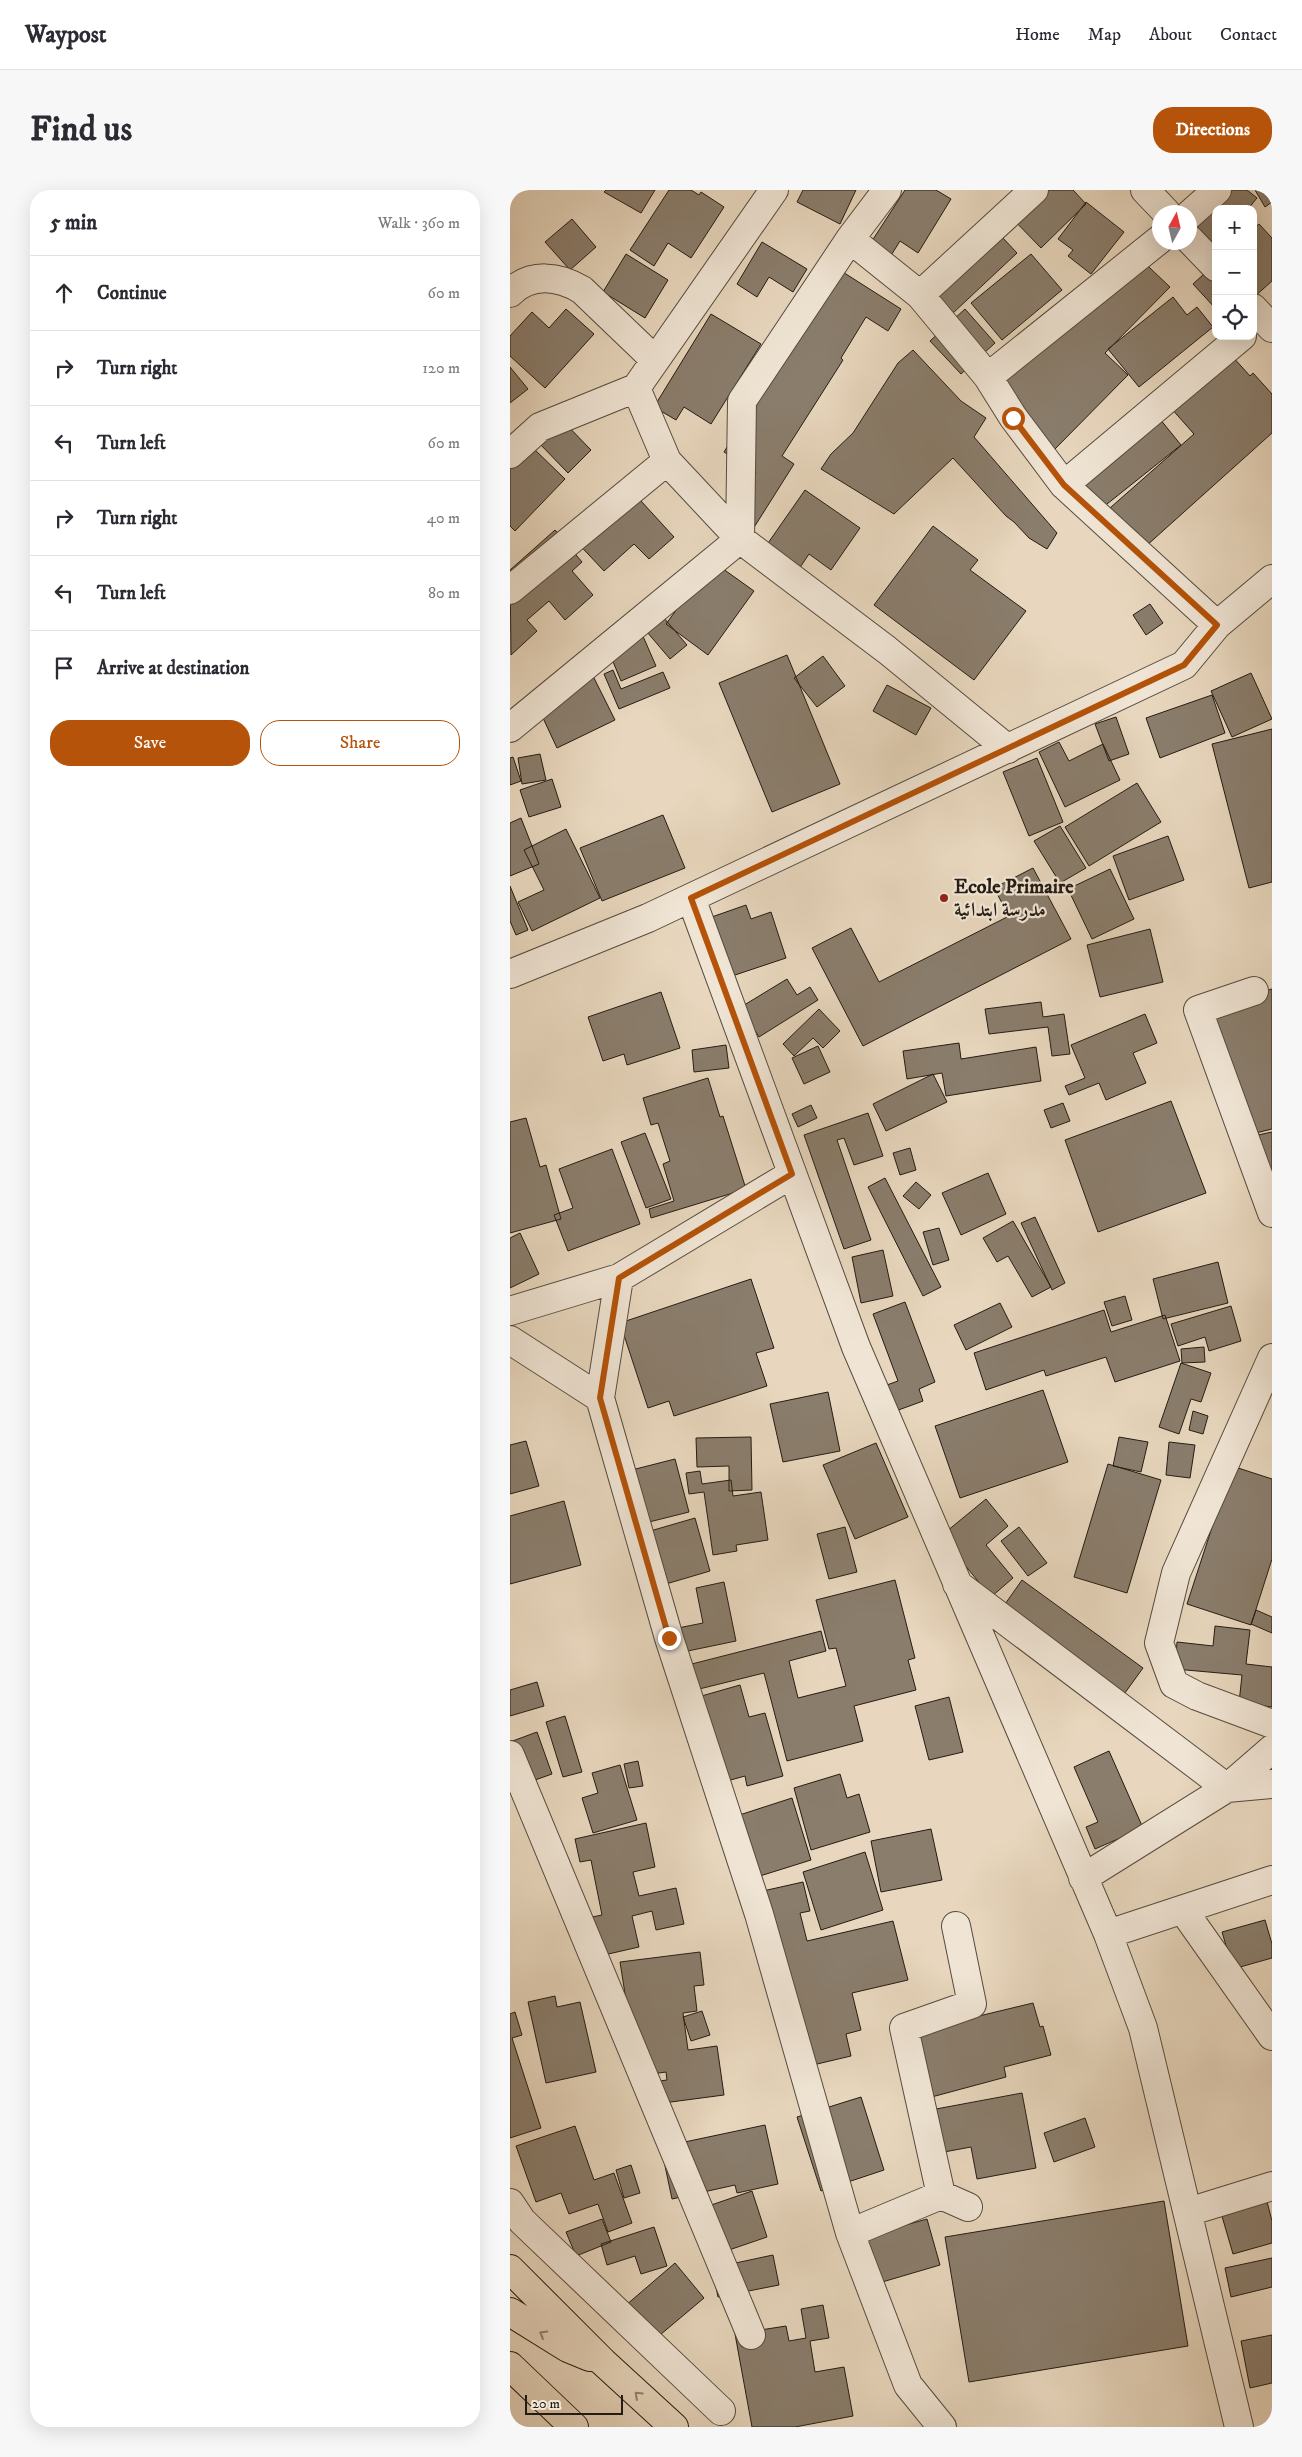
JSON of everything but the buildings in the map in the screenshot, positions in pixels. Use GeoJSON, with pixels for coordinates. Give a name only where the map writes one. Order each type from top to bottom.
{"type":"FeatureCollection","features":[{"type":"Feature","properties":{"kind":"highway"},"geometry":{"type":"LineString","coordinates":[[510,2268],[603,2362],[674,2427]]}},
{"type":"Feature","properties":{"kind":"highway"},"geometry":{"type":"LineString","coordinates":[[510,2312],[568,2348],[603,2362]]}},
{"type":"Feature","properties":{"kind":"highway"},"geometry":{"type":"LineString","coordinates":[[510,2366],[574,2427]]}},
{"type":"Feature","properties":{"kind":"highway"},"geometry":{"type":"LineString","coordinates":[[510,2388],[564,2427]]}},
{"type":"Feature","properties":{"kind":"street"},"geometry":{"type":"LineString","coordinates":[[510,454],[540,427],[636,388],[774,190]]}},
{"type":"Feature","properties":{"kind":"street"},"geometry":{"type":"LineString","coordinates":[[510,728],[740,539],[742,401],[850,239],[887,190]]}},
{"type":"Feature","properties":{"kind":"street"},"geometry":{"type":"LineString","coordinates":[[920,295],[1034,190]]}},
{"type":"Feature","properties":{"kind":"street"},"geometry":{"type":"LineString","coordinates":[[1145,190],[1159,205]]}},
{"type":"Feature","properties":{"kind":"street"},"geometry":{"type":"LineString","coordinates":[[1197,209],[1217,190]]}},
{"type":"Feature","properties":{"kind":"street"},"geometry":{"type":"LineString","coordinates":[[850,239],[920,295],[988,377],[1013,418],[1064,485],[1217,625]]}},
{"type":"Feature","properties":{"kind":"street"},"geometry":{"type":"LineString","coordinates":[[988,377],[1152,246]]}},
{"type":"Feature","properties":{"kind":"street"},"geometry":{"type":"LineString","coordinates":[[1197,247],[1212,263]]}},
{"type":"Feature","properties":{"kind":"street"},"geometry":{"type":"LineString","coordinates":[[510,293],[527,281],[542,278],[556,278],[570,282],[582,290],[655,360]]}},
{"type":"Feature","properties":{"kind":"street"},"geometry":{"type":"LineString","coordinates":[[1064,485],[1237,340]]}},
{"type":"Feature","properties":{"kind":"street"},"geometry":{"type":"LineString","coordinates":[[636,388],[667,460],[740,539],[887,650],[1008,749]]}},
{"type":"Feature","properties":{"kind":"street"},"geometry":{"type":"LineString","coordinates":[[510,590],[667,460]]}},
{"type":"Feature","properties":{"kind":"street"},"geometry":{"type":"LineString","coordinates":[[510,974],[648,918],[1184,665],[1217,625],[1272,579]]}},
{"type":"Feature","properties":{"kind":"street"},"geometry":{"type":"LineString","coordinates":[[691,898],[856,1346],[955,1583],[1108,1934],[1143,2028],[1239,2427]]}},
{"type":"Feature","properties":{"kind":"street"},"geometry":{"type":"LineString","coordinates":[[1254,991],[1198,1010],[1272,1213]]}},
{"type":"Feature","properties":{"kind":"street"},"geometry":{"type":"LineString","coordinates":[[510,1311],[619,1278],[792,1174]]}},
{"type":"Feature","properties":{"kind":"street"},"geometry":{"type":"LineString","coordinates":[[619,1278],[600,1398],[669,1638],[759,1914],[850,2233],[908,2385],[942,2427]]}},
{"type":"Feature","properties":{"kind":"street"},"geometry":{"type":"LineString","coordinates":[[510,1340],[600,1398]]}},
{"type":"Feature","properties":{"kind":"street"},"geometry":{"type":"LineString","coordinates":[[1272,1358],[1176,1572],[1159,1643],[1174,1684],[1197,1696],[1272,1724]]}},
{"type":"Feature","properties":{"kind":"street"},"geometry":{"type":"LineString","coordinates":[[955,1583],[1227,1788],[1272,1784]]}},
{"type":"Feature","properties":{"kind":"street"},"geometry":{"type":"LineString","coordinates":[[1084,1878],[1227,1788],[1272,1749]]}},
{"type":"Feature","properties":{"kind":"street"},"geometry":{"type":"LineString","coordinates":[[510,1755],[751,2335]]}},
{"type":"Feature","properties":{"kind":"street"},"geometry":{"type":"LineString","coordinates":[[1108,1934],[1272,1880]]}},
{"type":"Feature","properties":{"kind":"street"},"geometry":{"type":"LineString","coordinates":[[1183,1910],[1272,2036]]}},
{"type":"Feature","properties":{"kind":"street"},"geometry":{"type":"LineString","coordinates":[[941,2196],[904,2028],[972,2004],[956,1926]]}},
{"type":"Feature","properties":{"kind":"street"},"geometry":{"type":"LineString","coordinates":[[1188,2212],[1272,2186]]}},
{"type":"Feature","properties":{"kind":"street"},"geometry":{"type":"LineString","coordinates":[[850,2233],[941,2196],[968,2207]]}},
{"type":"Feature","properties":{"kind":"street"},"geometry":{"type":"LineString","coordinates":[[510,2202],[522,2221],[721,2411]]}},
{"type":"Feature","properties":{"kind":"place","name":"Ecole Primaire مدرسة ابتدائية"},"geometry":{"type":"Point","coordinates":[944,898]}},
{"type":"Feature","properties":{"kind":"route"},"geometry":{"type":"LineString","coordinates":[[669,1638],[600,1398],[619,1278],[792,1174],[691,898],[1184,665],[1217,625],[1064,485],[1013,418]]}}]}
